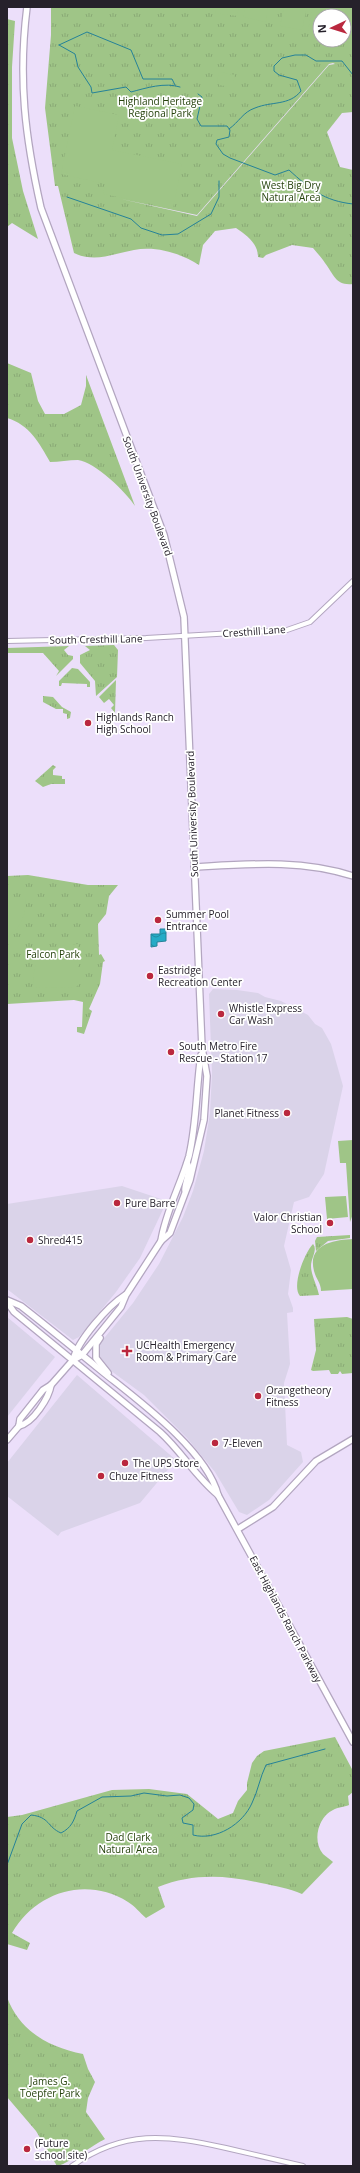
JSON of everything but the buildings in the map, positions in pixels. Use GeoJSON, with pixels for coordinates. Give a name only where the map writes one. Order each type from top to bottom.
{"type":"FeatureCollection","features":[{"type":"Feature","properties":{"kind":"main road","name":"South University Boulevard"},"geometry":{"type":"LineString","coordinates":[[7,1440],[19,1426],[20,1420],[43,1390],[51,1385],[73,1360],[82,1355],[107,1325],[121,1307],[126,1295],[161,1241],[170,1233],[185,1195],[197,1157],[204,1120],[207,1076],[202,1048],[185,636],[178,589],[165,540],[41,208],[31,161],[24,113],[23,44],[27,7]]}},
{"type":"Feature","properties":{"kind":"main road"},"geometry":{"type":"LineString","coordinates":[[194,867],[279,863],[322,867],[353,876]]}},
{"type":"Feature","properties":{"kind":"main road","name":"South University Boulevard"},"geometry":{"type":"LineString","coordinates":[[161,1241],[163,1228],[176,1197],[186,1162],[195,1119],[202,1048]]}},
{"type":"Feature","properties":{"kind":"main road"},"geometry":{"type":"LineString","coordinates":[[185,1195],[185,1182],[189,1168],[186,1162]]}},
{"type":"Feature","properties":{"kind":"main road","name":"South University Boulevard"},"geometry":{"type":"LineString","coordinates":[[73,1360],[76,1350],[115,1302],[126,1295]]}},
{"type":"Feature","properties":{"kind":"main road","name":"East Highlands Ranch Parkway"},"geometry":{"type":"LineString","coordinates":[[7,1301],[21,1306],[113,1380],[179,1437],[215,1482],[218,1495],[238,1529],[353,1742]]}},
{"type":"Feature","properties":{"kind":"main road","name":"East Highlands Ranch Parkway"},"geometry":{"type":"LineString","coordinates":[[7,1301],[14,1312],[160,1432],[178,1450],[208,1486],[218,1495]]}},
{"type":"Feature","properties":{"kind":"main road"},"geometry":{"type":"LineString","coordinates":[[107,1325],[105,1332],[96,1344],[95,1354],[98,1362],[113,1380]]}},
{"type":"Feature","properties":{"kind":"main road"},"geometry":{"type":"LineString","coordinates":[[238,1529],[273,1507],[316,1461],[353,1439]]}},
{"type":"Feature","properties":{"kind":"street","name":"Cresthill Lane"},"geometry":{"type":"LineString","coordinates":[[185,636],[287,630],[310,622],[353,582]]}},
{"type":"Feature","properties":{"kind":"street","name":"South Cresthill Lane"},"geometry":{"type":"LineString","coordinates":[[7,640],[78,640],[185,636]]}},
{"type":"Feature","properties":{"kind":"street"},"geometry":{"type":"LineString","coordinates":[[72,2166],[85,2157],[117,2142],[140,2137],[160,2137],[189,2140],[303,2166]]}},
{"type":"Feature","properties":{"kind":"shaded area"},"geometry":{"type":"Polygon","coordinates":[[[213,989],[258,993],[265,997],[281,1001],[308,1015],[315,1024],[322,1028],[331,1044],[343,1086],[324,1174],[309,1197],[294,1202],[284,1246],[291,1270],[288,1294],[293,1308],[293,1312],[287,1313],[290,1364],[284,1383],[287,1445],[301,1452],[303,1462],[269,1500],[247,1515],[239,1512],[215,1472],[187,1438],[144,1395],[103,1365],[100,1360],[98,1350],[101,1342],[133,1303],[159,1264],[183,1217],[193,1191],[204,1151],[210,1113],[212,1073],[209,994],[213,989]]]}},
{"type":"Feature","properties":{"kind":"shaded area"},"geometry":{"type":"Polygon","coordinates":[[[122,1186],[167,1201],[140,1258],[116,1292],[79,1337],[73,1340],[7,1289],[7,1204],[122,1186]]]}},
{"type":"Feature","properties":{"kind":"shaded area"},"geometry":{"type":"Polygon","coordinates":[[[7,1317],[55,1357],[7,1417],[7,1317]]]}},
{"type":"Feature","properties":{"kind":"shaded area"},"geometry":{"type":"Polygon","coordinates":[[[77,1375],[176,1460],[140,1503],[61,1532],[58,1536],[7,1496],[7,1463],[77,1375]]]}},
{"type":"Feature","properties":{"kind":"green space","name":"Highland Heritage Regional Park"},"geometry":{"type":"Polygon","coordinates":[[[51,7],[353,7],[353,112],[342,113],[327,132],[340,167],[353,170],[353,284],[343,283],[336,279],[313,248],[292,245],[266,255],[263,258],[258,257],[254,244],[236,228],[215,231],[203,245],[199,265],[176,254],[151,249],[134,250],[96,258],[74,253],[58,186],[55,186],[45,108],[51,35],[51,7]],[[329,64],[197,215],[121,199],[197,216],[329,65],[335,64],[329,64]]]}},
{"type":"Feature","properties":{"kind":"green space"},"geometry":{"type":"Polygon","coordinates":[[[216,7],[239,7],[237,16],[215,13],[216,7]]]}},
{"type":"Feature","properties":{"kind":"green space"},"geometry":{"type":"Polygon","coordinates":[[[245,7],[268,7],[266,22],[243,17],[245,7]]]}},
{"type":"Feature","properties":{"kind":"green space"},"geometry":{"type":"Polygon","coordinates":[[[284,7],[307,7],[302,30],[280,26],[284,7]]]}},
{"type":"Feature","properties":{"kind":"green space"},"geometry":{"type":"Polygon","coordinates":[[[312,7],[336,7],[312,8],[312,32],[308,31],[312,7]]]}},
{"type":"Feature","properties":{"kind":"green space"},"geometry":{"type":"Polygon","coordinates":[[[353,7],[353,43],[352,8],[346,8],[353,7]]]}},
{"type":"Feature","properties":{"kind":"green space"},"geometry":{"type":"Polygon","coordinates":[[[7,19],[15,21],[12,67],[12,138],[23,191],[38,239],[12,223],[7,227],[7,19]]]}},
{"type":"Feature","properties":{"kind":"green space"},"geometry":{"type":"Polygon","coordinates":[[[219,72],[235,75],[233,84],[229,87],[220,85],[217,81],[219,72]]]}},
{"type":"Feature","properties":{"kind":"green space"},"geometry":{"type":"Polygon","coordinates":[[[75,106],[119,115],[112,150],[182,164],[173,208],[103,194],[105,184],[61,174],[75,106]]]}},
{"type":"Feature","properties":{"kind":"green space"},"geometry":{"type":"Polygon","coordinates":[[[7,363],[31,373],[38,401],[45,414],[64,414],[81,405],[86,386],[86,375],[135,506],[110,478],[93,466],[78,460],[50,462],[38,442],[28,430],[15,421],[7,418],[7,363]]]}},
{"type":"Feature","properties":{"kind":"green space"},"geometry":{"type":"Polygon","coordinates":[[[114,645],[118,650],[117,677],[96,696],[95,681],[80,663],[80,655],[90,650],[85,646],[114,645]]]}},
{"type":"Feature","properties":{"kind":"green space"},"geometry":{"type":"Polygon","coordinates":[[[69,646],[64,650],[68,655],[73,656],[73,659],[56,676],[59,671],[43,653],[7,653],[7,648],[69,646]]]}},
{"type":"Feature","properties":{"kind":"green space"},"geometry":{"type":"Polygon","coordinates":[[[72,668],[78,669],[90,682],[90,687],[87,687],[87,684],[62,683],[61,686],[59,686],[59,681],[72,668]]]}},
{"type":"Feature","properties":{"kind":"green space"},"geometry":{"type":"Polygon","coordinates":[[[116,680],[115,713],[111,708],[114,705],[109,699],[104,703],[99,697],[116,680]]]}},
{"type":"Feature","properties":{"kind":"green space"},"geometry":{"type":"Polygon","coordinates":[[[43,696],[53,697],[62,707],[71,712],[70,718],[67,719],[67,714],[63,713],[63,709],[56,709],[43,702],[43,696]]]}},
{"type":"Feature","properties":{"kind":"green space"},"geometry":{"type":"Polygon","coordinates":[[[53,765],[56,767],[53,770],[53,775],[62,776],[62,779],[65,779],[65,784],[51,784],[43,787],[35,781],[53,765]]]}},
{"type":"Feature","properties":{"kind":"green space","name":"Falcon Park"},"geometry":{"type":"Polygon","coordinates":[[[28,875],[88,885],[118,885],[109,896],[106,914],[98,924],[99,955],[101,954],[105,961],[103,962],[100,984],[89,1009],[92,1011],[84,1034],[77,1032],[77,1027],[82,1027],[83,1002],[74,1000],[7,1004],[7,876],[28,875]]]}},
{"type":"Feature","properties":{"kind":"green space"},"geometry":{"type":"Polygon","coordinates":[[[7,898],[26,898],[22,921],[16,930],[7,938],[7,898]]]}},
{"type":"Feature","properties":{"kind":"green space"},"geometry":{"type":"Polygon","coordinates":[[[78,944],[78,985],[75,988],[33,987],[35,965],[43,953],[57,946],[78,944]]]}},
{"type":"Feature","properties":{"kind":"green space"},"geometry":{"type":"Polygon","coordinates":[[[353,1140],[353,1214],[350,1222],[346,1163],[340,1163],[338,1141],[353,1140]]]}},
{"type":"Feature","properties":{"kind":"green space"},"geometry":{"type":"Polygon","coordinates":[[[346,1196],[348,1217],[327,1219],[325,1197],[346,1196]]]}},
{"type":"Feature","properties":{"kind":"green space"},"geometry":{"type":"Polygon","coordinates":[[[350,1235],[350,1238],[328,1241],[316,1251],[315,1241],[317,1237],[350,1235]]]}},
{"type":"Feature","properties":{"kind":"green space"},"geometry":{"type":"Polygon","coordinates":[[[353,1239],[353,1289],[321,1291],[314,1271],[314,1255],[318,1249],[330,1242],[353,1239]]]}},
{"type":"Feature","properties":{"kind":"green space"},"geometry":{"type":"Polygon","coordinates":[[[313,1244],[315,1251],[311,1263],[311,1269],[319,1295],[300,1296],[297,1285],[300,1269],[306,1254],[313,1244]]]}},
{"type":"Feature","properties":{"kind":"green space"},"geometry":{"type":"Polygon","coordinates":[[[347,1317],[353,1319],[353,1373],[342,1374],[340,1371],[338,1374],[331,1374],[329,1370],[311,1370],[316,1350],[314,1319],[347,1317]]]}},
{"type":"Feature","properties":{"kind":"green space","name":"Dad Clark Natural Area"},"geometry":{"type":"Polygon","coordinates":[[[335,1737],[353,1771],[353,1792],[348,1796],[349,1805],[337,1808],[328,1813],[320,1824],[317,1836],[320,1849],[323,1854],[333,1862],[302,1894],[282,1887],[248,1880],[222,1877],[196,1877],[171,1882],[158,1887],[165,1907],[146,1918],[131,1904],[112,1894],[96,1890],[63,1892],[48,1898],[34,1907],[22,1919],[12,1933],[30,1943],[27,1950],[7,1944],[7,1817],[22,1815],[112,1790],[149,1789],[187,1794],[218,1819],[233,1813],[238,1801],[247,1790],[247,1783],[252,1763],[257,1756],[264,1751],[335,1737]]]}},
{"type":"Feature","properties":{"kind":"green space","name":"James G. Toepfer Park"},"geometry":{"type":"Polygon","coordinates":[[[7,1997],[20,2020],[37,2036],[59,2047],[83,2054],[88,2069],[95,2082],[88,2098],[86,2112],[105,2139],[61,2165],[57,2166],[36,2131],[7,2097],[7,1997]]]}},
{"type":"Feature","properties":{"kind":"water"},"geometry":{"type":"Polygon","coordinates":[[[160,929],[166,929],[166,941],[157,942],[157,946],[151,947],[151,934],[160,934],[160,929]]]}},
{"type":"Feature","properties":{"kind":"waterway"},"geometry":{"type":"LineString","coordinates":[[59,45],[87,32],[131,50],[143,79],[172,79],[175,85]]}},
{"type":"Feature","properties":{"kind":"waterway"},"geometry":{"type":"LineString","coordinates":[[59,45],[75,54],[78,67],[91,87],[92,93],[126,87],[131,92],[162,85],[180,87]]}},
{"type":"Feature","properties":{"kind":"waterway"},"geometry":{"type":"LineString","coordinates":[[229,129],[251,110],[261,106],[286,101],[296,96],[301,91],[297,80],[279,75],[274,71],[274,66],[282,58],[295,55],[306,55],[316,61],[342,61],[353,75]]}},
{"type":"Feature","properties":{"kind":"waterway"},"geometry":{"type":"LineString","coordinates":[[198,94],[202,97],[197,119],[201,126],[227,126],[230,130],[229,137],[217,140],[216,144],[223,154],[275,175],[289,170],[318,193],[334,200],[353,204]]}},
{"type":"Feature","properties":{"kind":"waterway"},"geometry":{"type":"LineString","coordinates":[[67,197],[131,219],[141,228],[162,235],[178,234],[211,214],[219,197],[219,181]]}},
{"type":"Feature","properties":{"kind":"waterway"},"geometry":{"type":"LineString","coordinates":[[7,1865],[22,1824],[31,1815],[42,1818],[56,1831],[61,1833],[72,1824],[77,1811],[102,1797],[131,1796],[144,1793],[167,1796],[180,1795],[189,1798],[194,1804],[193,1810],[182,1818],[183,1823],[193,1825],[193,1835],[202,1836],[219,1833],[235,1824],[248,1811],[266,1765],[325,1749]]}},
{"type":"Feature","properties":{"kind":"place","name":"Highlands Ranch High School"},"geometry":{"type":"Point","coordinates":[88,723]}},
{"type":"Feature","properties":{"kind":"place","name":"Summer Pool Entrance"},"geometry":{"type":"Point","coordinates":[158,920]}},
{"type":"Feature","properties":{"kind":"place","name":"Eastridge Recreation Center"},"geometry":{"type":"Point","coordinates":[150,976]}},
{"type":"Feature","properties":{"kind":"place","name":"Whistle Express Car Wash"},"geometry":{"type":"Point","coordinates":[221,1014]}},
{"type":"Feature","properties":{"kind":"place","name":"South Metro Fire Rescue - Station 17"},"geometry":{"type":"Point","coordinates":[171,1052]}},
{"type":"Feature","properties":{"kind":"place","name":"Planet Fitness"},"geometry":{"type":"Point","coordinates":[287,1113]}},
{"type":"Feature","properties":{"kind":"place","name":"Pure Barre"},"geometry":{"type":"Point","coordinates":[117,1203]}},
{"type":"Feature","properties":{"kind":"place","name":"Valor Christian School"},"geometry":{"type":"Point","coordinates":[330,1223]}},
{"type":"Feature","properties":{"kind":"place","name":"Shred415"},"geometry":{"type":"Point","coordinates":[30,1240]}},
{"type":"Feature","properties":{"kind":"place","name":"UCHealth Emergency Room & Primary Care"},"geometry":{"type":"Point","coordinates":[127,1351]}},
{"type":"Feature","properties":{"kind":"place","name":"Orangetheory Fitness"},"geometry":{"type":"Point","coordinates":[258,1396]}},
{"type":"Feature","properties":{"kind":"place","name":"7-Eleven"},"geometry":{"type":"Point","coordinates":[215,1443]}},
{"type":"Feature","properties":{"kind":"place","name":"The UPS Store"},"geometry":{"type":"Point","coordinates":[125,1463]}},
{"type":"Feature","properties":{"kind":"place","name":"Chuze Fitness"},"geometry":{"type":"Point","coordinates":[101,1476]}},
{"type":"Feature","properties":{"kind":"place","name":"(Future school site)"},"geometry":{"type":"Point","coordinates":[27,2149]}},
{"type":"Feature","properties":{"kind":"park label","name":"West Big Dry Natural Area"},"geometry":{"type":"Point","coordinates":[291,190]}}]}
